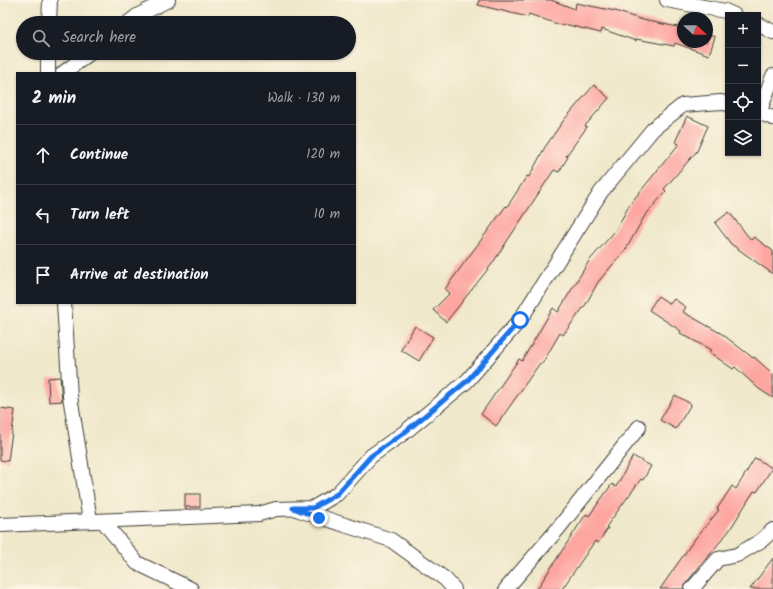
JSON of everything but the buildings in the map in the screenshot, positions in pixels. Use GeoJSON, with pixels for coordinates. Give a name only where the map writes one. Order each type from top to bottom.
{"type":"FeatureCollection","features":[{"type":"Feature","properties":{"kind":"street"},"geometry":{"type":"LineString","coordinates":[[49,16],[50,0]]}},
{"type":"Feature","properties":{"kind":"street"},"geometry":{"type":"LineString","coordinates":[[137,16],[168,0]]}},
{"type":"Feature","properties":{"kind":"street"},"geometry":{"type":"LineString","coordinates":[[667,0],[727,12]]}},
{"type":"Feature","properties":{"kind":"street"},"geometry":{"type":"LineString","coordinates":[[761,26],[773,32]]}},
{"type":"Feature","properties":{"kind":"street"},"geometry":{"type":"LineString","coordinates":[[48,60],[48,72]]}},
{"type":"Feature","properties":{"kind":"street"},"geometry":{"type":"LineString","coordinates":[[64,72],[81,60]]}},
{"type":"Feature","properties":{"kind":"street"},"geometry":{"type":"LineString","coordinates":[[761,107],[773,76]]}},
{"type":"Feature","properties":{"kind":"street"},"geometry":{"type":"LineString","coordinates":[[0,525],[48,524],[97,520],[230,516],[260,514],[276,509],[313,508],[337,494],[371,456],[405,432],[467,381],[520,320],[601,192],[653,129],[683,105],[721,102],[725,103]]}},
{"type":"Feature","properties":{"kind":"street"},"geometry":{"type":"LineString","coordinates":[[761,113],[773,118]]}},
{"type":"Feature","properties":{"kind":"street"},"geometry":{"type":"LineString","coordinates":[[64,304],[70,396],[97,520],[137,563],[191,589]]}},
{"type":"Feature","properties":{"kind":"street"},"geometry":{"type":"LineString","coordinates":[[506,589],[557,530],[639,428]]}},
{"type":"Feature","properties":{"kind":"street"},"geometry":{"type":"LineString","coordinates":[[293,508],[319,518],[391,540],[445,579],[454,589]]}},
{"type":"Feature","properties":{"kind":"street"},"geometry":{"type":"LineString","coordinates":[[692,589],[718,559],[737,555],[762,540],[773,530]]}},
{"type":"Feature","properties":{"kind":"route"},"geometry":{"type":"LineString","coordinates":[[319,518],[293,508],[313,508],[337,494],[371,456],[405,432],[467,381],[520,320]]}}]}
